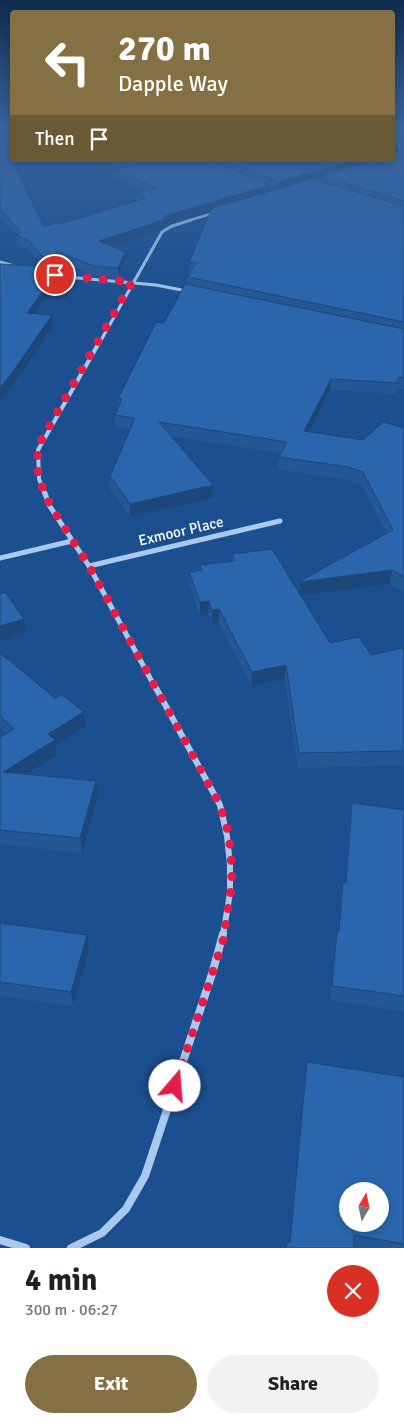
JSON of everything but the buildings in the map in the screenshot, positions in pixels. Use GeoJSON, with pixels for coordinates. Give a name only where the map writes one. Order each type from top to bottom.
{"type":"FeatureCollection","features":[{"type":"Feature","properties":{"kind":"street"},"geometry":{"type":"LineString","coordinates":[[71,1248],[102,1233],[126,1209],[145,1176],[223,941],[232,882],[231,850],[220,805],[89,566],[50,505],[39,479],[38,450],[132,282],[166,229],[219,212]]}},
{"type":"Feature","properties":{"kind":"street"},"geometry":{"type":"LineString","coordinates":[[0,262],[20,268]]}},
{"type":"Feature","properties":{"kind":"street"},"geometry":{"type":"LineString","coordinates":[[52,275],[156,284],[192,292]]}},
{"type":"Feature","properties":{"kind":"street","name":"Exmoor Place"},"geometry":{"type":"LineString","coordinates":[[89,566],[280,521]]}},
{"type":"Feature","properties":{"kind":"street"},"geometry":{"type":"LineString","coordinates":[[0,558],[72,541]]}},
{"type":"Feature","properties":{"kind":"street"},"geometry":{"type":"LineString","coordinates":[[0,1240],[26,1248]]}},
{"type":"Feature","properties":{"kind":"route"},"geometry":{"type":"LineString","coordinates":[[55,275],[82,279],[132,282],[42,439],[38,450],[39,479],[50,505],[89,566],[220,805],[231,850],[232,882],[223,941],[175,1086]]}}]}
